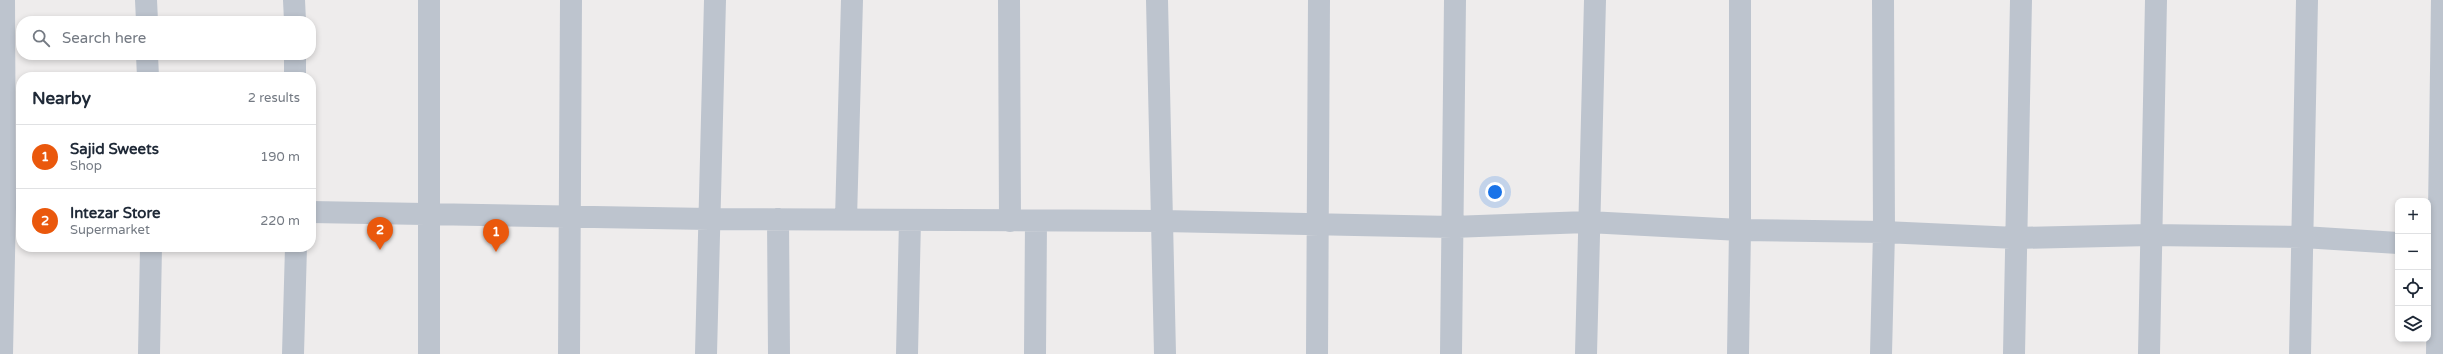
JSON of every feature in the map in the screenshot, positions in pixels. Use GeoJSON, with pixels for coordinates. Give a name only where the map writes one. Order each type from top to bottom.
{"type":"FeatureCollection","features":[{"type":"Feature","properties":{"kind":"street"},"geometry":{"type":"LineString","coordinates":[[2,354],[9,207],[4,0]]}},
{"type":"Feature","properties":{"kind":"street"},"geometry":{"type":"LineString","coordinates":[[146,0],[147,16]]}},
{"type":"Feature","properties":{"kind":"street"},"geometry":{"type":"LineString","coordinates":[[294,0],[295,16]]}},
{"type":"Feature","properties":{"kind":"street"},"geometry":{"type":"LineString","coordinates":[[428,354],[430,214],[429,0]]}},
{"type":"Feature","properties":{"kind":"street"},"geometry":{"type":"LineString","coordinates":[[569,354],[571,0]]}},
{"type":"Feature","properties":{"kind":"street"},"geometry":{"type":"LineString","coordinates":[[706,354],[715,0]]}},
{"type":"Feature","properties":{"kind":"street"},"geometry":{"type":"LineString","coordinates":[[846,219],[852,0]]}},
{"type":"Feature","properties":{"kind":"street"},"geometry":{"type":"LineString","coordinates":[[1009,0],[1010,221]]}},
{"type":"Feature","properties":{"kind":"street"},"geometry":{"type":"LineString","coordinates":[[1158,0],[1166,354]]}},
{"type":"Feature","properties":{"kind":"street"},"geometry":{"type":"LineString","coordinates":[[1317,354],[1319,0]]}},
{"type":"Feature","properties":{"kind":"street"},"geometry":{"type":"LineString","coordinates":[[1451,354],[1455,0]]}},
{"type":"Feature","properties":{"kind":"street"},"geometry":{"type":"LineString","coordinates":[[1586,354],[1588,222],[1595,0]]}},
{"type":"Feature","properties":{"kind":"street"},"geometry":{"type":"LineString","coordinates":[[1738,354],[1740,230],[1740,0]]}},
{"type":"Feature","properties":{"kind":"street"},"geometry":{"type":"LineString","coordinates":[[1881,354],[1884,232],[1883,0]]}},
{"type":"Feature","properties":{"kind":"street"},"geometry":{"type":"LineString","coordinates":[[2014,354],[2021,0]]}},
{"type":"Feature","properties":{"kind":"street"},"geometry":{"type":"LineString","coordinates":[[2150,354],[2150,235],[2156,0]]}},
{"type":"Feature","properties":{"kind":"street"},"geometry":{"type":"LineString","coordinates":[[2300,354],[2306,0]]}},
{"type":"Feature","properties":{"kind":"street"},"geometry":{"type":"LineString","coordinates":[[2436,354],[2442,0]]}},
{"type":"Feature","properties":{"kind":"street"},"geometry":{"type":"LineString","coordinates":[[147,60],[148,72]]}},
{"type":"Feature","properties":{"kind":"street"},"geometry":{"type":"LineString","coordinates":[[295,60],[295,72]]}},
{"type":"Feature","properties":{"kind":"street"},"geometry":{"type":"LineString","coordinates":[[316,212],[709,219],[846,219],[1036,222],[1163,221],[1452,227],[1588,222],[1740,230],[1884,232],[2016,238],[2150,235],[2303,237],[2395,243]]}},
{"type":"Feature","properties":{"kind":"street"},"geometry":{"type":"LineString","coordinates":[[778,219],[779,354]]}},
{"type":"Feature","properties":{"kind":"street"},"geometry":{"type":"LineString","coordinates":[[907,354],[910,220]]}},
{"type":"Feature","properties":{"kind":"street"},"geometry":{"type":"LineString","coordinates":[[1035,354],[1036,222]]}},
{"type":"Feature","properties":{"kind":"street"},"geometry":{"type":"LineString","coordinates":[[150,252],[150,354]]}},
{"type":"Feature","properties":{"kind":"street"},"geometry":{"type":"LineString","coordinates":[[293,354],[296,252]]}},
{"type":"Feature","properties":{"kind":"place","name":"Intezar Store"},"geometry":{"type":"Point","coordinates":[380,250]}},
{"type":"Feature","properties":{"kind":"place","name":"Sajid Sweets"},"geometry":{"type":"Point","coordinates":[496,252]}}]}
